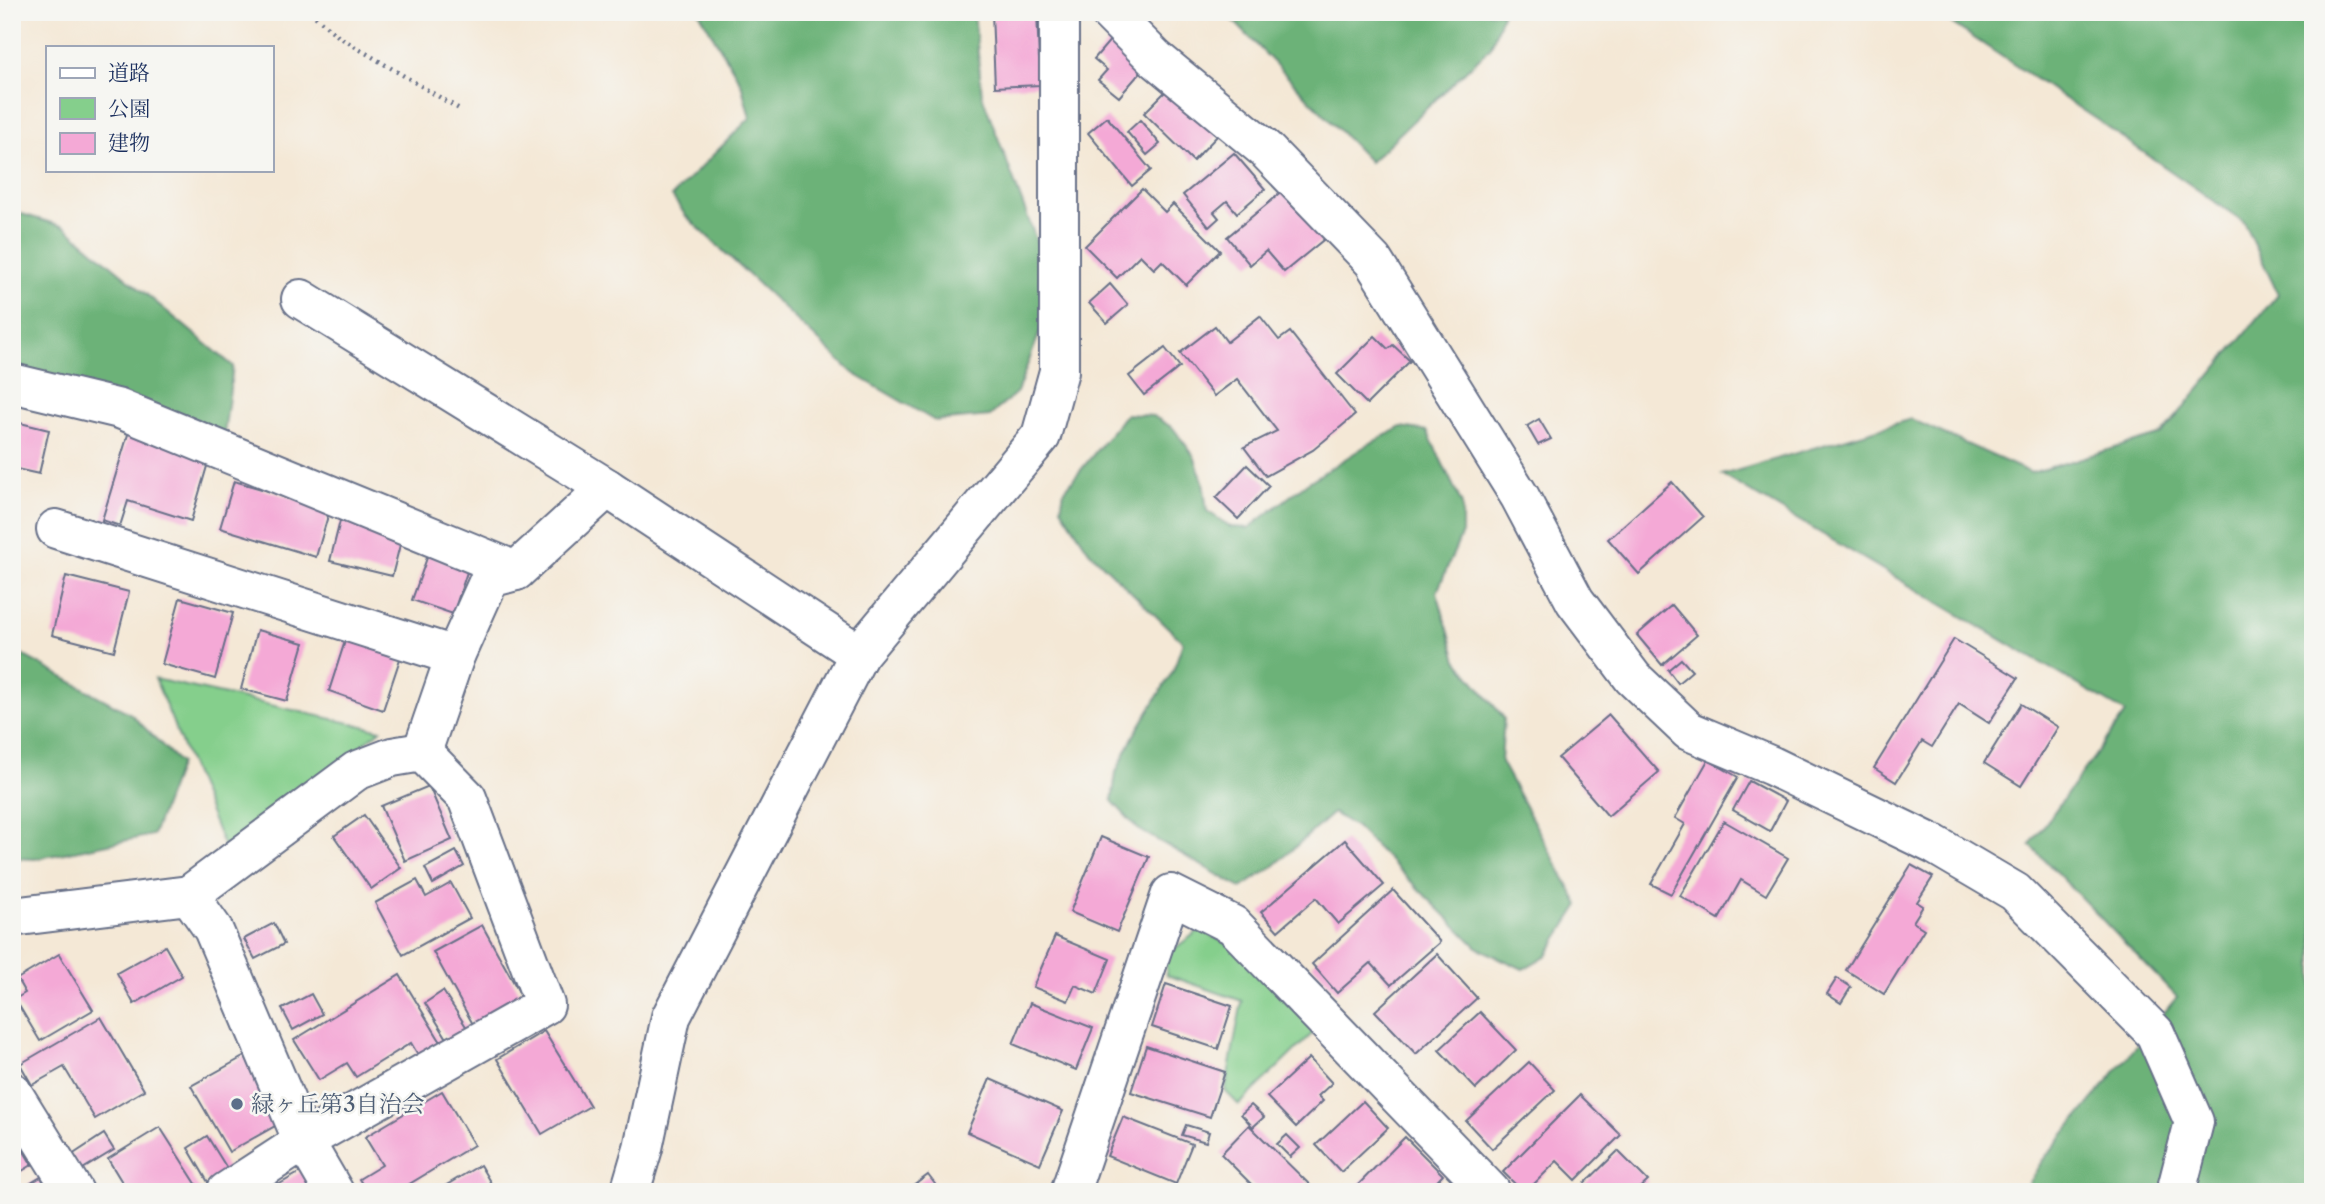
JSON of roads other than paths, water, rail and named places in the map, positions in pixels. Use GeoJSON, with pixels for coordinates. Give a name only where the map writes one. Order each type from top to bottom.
{"type":"FeatureCollection","features":[{"type":"Feature","properties":{"kind":"street"},"geometry":{"type":"LineString","coordinates":[[630,1192],[643,1148],[671,1017],[859,654],[1041,436],[1059,371],[1059,12]]}},
{"type":"Feature","properties":{"kind":"street"},"geometry":{"type":"LineString","coordinates":[[1109,12],[1156,58],[1265,149],[1373,261],[1520,497],[1575,601],[1633,678],[1689,731],[1772,766],[1936,845],[2015,892],[2155,1033],[2194,1122],[2176,1192]]}},
{"type":"Feature","properties":{"kind":"street"},"geometry":{"type":"LineString","coordinates":[[301,299],[607,488],[859,654]]}},
{"type":"Feature","properties":{"kind":"street"},"geometry":{"type":"LineString","coordinates":[[12,383],[120,409],[516,571]]}},
{"type":"Feature","properties":{"kind":"street"},"geometry":{"type":"LineString","coordinates":[[422,752],[455,656],[490,578],[516,571],[607,488]]}},
{"type":"Feature","properties":{"kind":"street"},"geometry":{"type":"LineString","coordinates":[[56,529],[455,656]]}},
{"type":"Feature","properties":{"kind":"street"},"geometry":{"type":"LineString","coordinates":[[12,917],[189,895],[356,771],[391,757],[422,752]]}},
{"type":"Feature","properties":{"kind":"street"},"geometry":{"type":"LineString","coordinates":[[226,1192],[304,1141],[545,1004],[467,798],[422,752]]}},
{"type":"Feature","properties":{"kind":"street"},"geometry":{"type":"LineString","coordinates":[[1070,1192],[1114,1055],[1171,894],[1233,925],[1491,1192]]}},
{"type":"Feature","properties":{"kind":"street"},"geometry":{"type":"LineString","coordinates":[[189,895],[214,929],[304,1141],[334,1192]]}},
{"type":"Feature","properties":{"kind":"street"},"geometry":{"type":"LineString","coordinates":[[12,1092],[74,1192]]}},
{"type":"Feature","properties":{"kind":"place","name":"緑ヶ丘第3自治会"},"geometry":{"type":"Point","coordinates":[237,1104]}}]}
